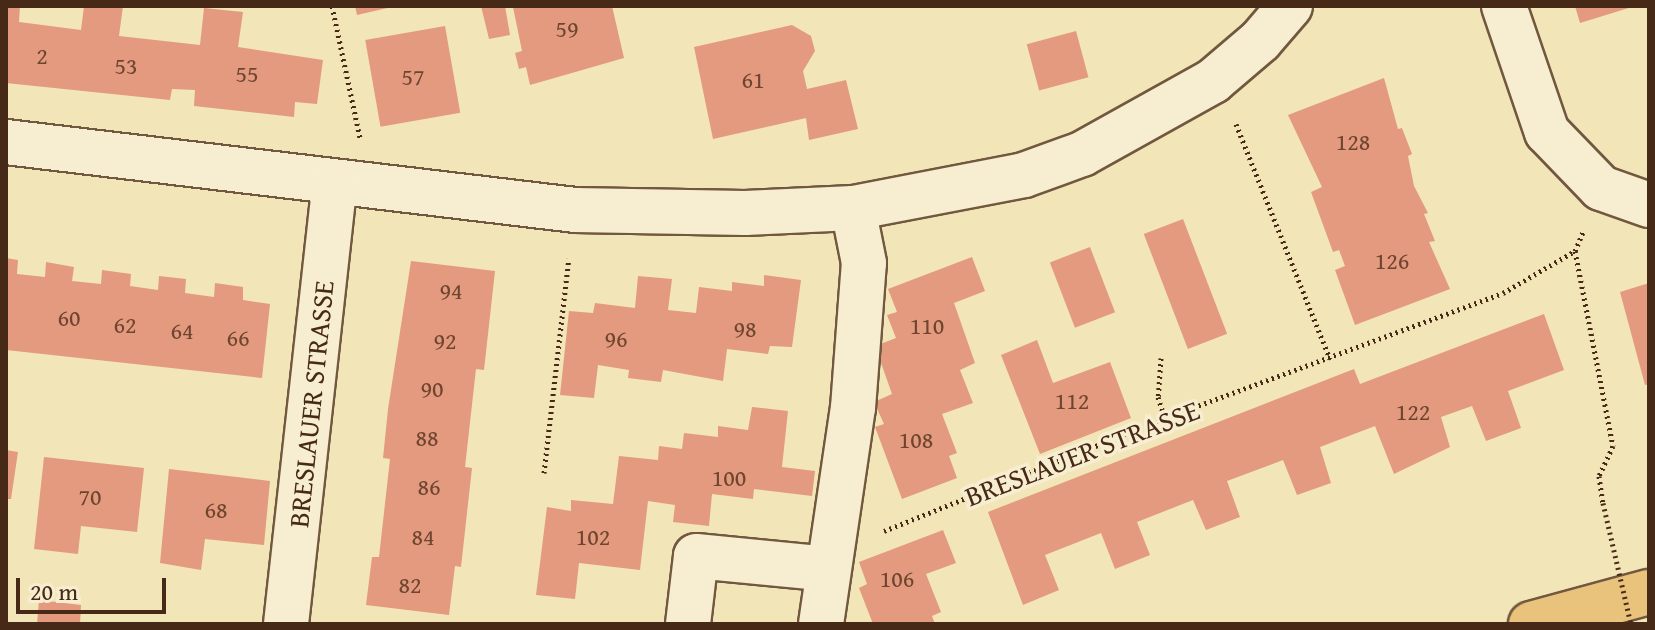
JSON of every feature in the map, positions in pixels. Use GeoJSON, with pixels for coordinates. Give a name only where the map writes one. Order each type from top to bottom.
{"type":"FeatureCollection","features":[{"type":"Feature","properties":{"kind":"main road"},"geometry":{"type":"LineString","coordinates":[[1531,624],[1649,592]]}},
{"type":"Feature","properties":{"kind":"street"},"geometry":{"type":"LineString","coordinates":[[6,142],[575,210],[745,213],[853,208],[1024,175],[1082,154],[1213,81],[1290,6]]}},
{"type":"Feature","properties":{"kind":"street"},"geometry":{"type":"LineString","coordinates":[[1504,6],[1547,132],[1601,188],[1649,205]]}},
{"type":"Feature","properties":{"kind":"street","name":"BRESLAUER STRASSE"},"geometry":{"type":"LineString","coordinates":[[286,624],[346,184]]}},
{"type":"Feature","properties":{"kind":"street"},"geometry":{"type":"LineString","coordinates":[[821,624],[853,408],[864,263],[853,208]]}},
{"type":"Feature","properties":{"kind":"street"},"geometry":{"type":"LineString","coordinates":[[688,624],[696,556],[830,552]]}},
{"type":"Feature","properties":{"kind":"path"},"geometry":{"type":"LineString","coordinates":[[332,6],[362,147],[346,184]]}},
{"type":"Feature","properties":{"kind":"path"},"geometry":{"type":"LineString","coordinates":[[1213,81],[1241,132],[1330,359]]}},
{"type":"Feature","properties":{"kind":"path"},"geometry":{"type":"LineString","coordinates":[[1601,188],[1575,251],[1613,446],[1599,476],[1603,503],[1631,624]]}},
{"type":"Feature","properties":{"kind":"path"},"geometry":{"type":"LineString","coordinates":[[544,473],[575,210]]}},
{"type":"Feature","properties":{"kind":"path","name":"BRESLAUER STRASSE"},"geometry":{"type":"LineString","coordinates":[[830,552],[1165,418],[1503,293],[1575,251]]}},
{"type":"Feature","properties":{"kind":"path"},"geometry":{"type":"LineString","coordinates":[[1161,358],[1158,397],[1165,418]]}},
{"type":"Feature","properties":{"kind":"building"},"geometry":{"type":"Polygon","coordinates":[[[6,6],[20,6],[19,22],[81,30],[84,6],[123,6],[119,36],[200,45],[204,8],[243,12],[238,47],[323,60],[317,104],[295,102],[294,117],[194,106],[195,90],[172,89],[170,100],[6,83],[6,6]]]}},
{"type":"Feature","properties":{"kind":"building"},"geometry":{"type":"Polygon","coordinates":[[[355,6],[392,6],[392,7],[357,15],[355,6]]]}},
{"type":"Feature","properties":{"kind":"building"},"geometry":{"type":"Polygon","coordinates":[[[481,6],[505,6],[510,35],[489,39],[481,6]]]}},
{"type":"Feature","properties":{"kind":"building"},"geometry":{"type":"Polygon","coordinates":[[[612,6],[624,58],[530,85],[526,67],[519,69],[515,53],[522,51],[513,7],[612,6]]]}},
{"type":"Feature","properties":{"kind":"building"},"geometry":{"type":"Polygon","coordinates":[[[1575,6],[1632,6],[1632,7],[1580,23],[1575,6]]]}},
{"type":"Feature","properties":{"kind":"building"},"geometry":{"type":"Polygon","coordinates":[[[792,25],[811,36],[815,51],[803,71],[807,89],[846,80],[858,129],[809,140],[806,118],[713,139],[694,47],[792,25]]]}},
{"type":"Feature","properties":{"kind":"building"},"geometry":{"type":"Polygon","coordinates":[[[445,26],[460,113],[381,127],[365,40],[445,26]]]}},
{"type":"Feature","properties":{"kind":"building"},"geometry":{"type":"Polygon","coordinates":[[[1076,31],[1088,77],[1039,91],[1027,44],[1076,31]]]}},
{"type":"Feature","properties":{"kind":"building"},"geometry":{"type":"Polygon","coordinates":[[[1384,78],[1398,129],[1402,128],[1412,154],[1408,156],[1414,186],[1428,213],[1424,214],[1435,241],[1429,242],[1450,289],[1355,325],[1335,270],[1345,266],[1339,250],[1333,252],[1311,192],[1322,187],[1288,115],[1384,78]]]}},
{"type":"Feature","properties":{"kind":"building"},"geometry":{"type":"Polygon","coordinates":[[[1183,219],[1227,334],[1188,349],[1144,234],[1183,219]]]}},
{"type":"Feature","properties":{"kind":"building"},"geometry":{"type":"Polygon","coordinates":[[[1090,247],[1115,312],[1075,328],[1050,262],[1090,247]]]}},
{"type":"Feature","properties":{"kind":"building"},"geometry":{"type":"Polygon","coordinates":[[[972,257],[985,291],[954,303],[975,363],[960,370],[973,403],[942,414],[957,453],[949,456],[957,478],[902,499],[875,427],[884,424],[874,402],[892,394],[875,346],[896,338],[887,315],[897,312],[888,289],[972,257]]]}},
{"type":"Feature","properties":{"kind":"building"},"geometry":{"type":"Polygon","coordinates":[[[6,258],[18,260],[17,274],[45,277],[46,262],[74,267],[72,281],[101,284],[102,270],[131,274],[130,286],[158,290],[159,276],[186,279],[185,293],[214,297],[215,283],[243,287],[243,300],[270,304],[262,378],[6,350],[6,258]]]}},
{"type":"Feature","properties":{"kind":"building"},"geometry":{"type":"Polygon","coordinates":[[[411,261],[495,271],[484,370],[476,369],[465,467],[472,468],[461,567],[455,566],[449,615],[366,605],[372,557],[379,557],[390,459],[383,458],[388,409],[411,261]]]}},
{"type":"Feature","properties":{"kind":"building"},"geometry":{"type":"Polygon","coordinates":[[[764,275],[801,280],[792,347],[770,346],[768,354],[727,349],[723,381],[663,370],[661,382],[628,378],[629,370],[598,365],[594,398],[560,395],[569,311],[593,313],[595,303],[635,308],[638,276],[672,279],[668,310],[696,313],[699,287],[732,291],[732,282],[764,286],[764,275]]]}},
{"type":"Feature","properties":{"kind":"building"},"geometry":{"type":"Polygon","coordinates":[[[1649,283],[1649,384],[1645,385],[1620,292],[1649,283]]]}},
{"type":"Feature","properties":{"kind":"building"},"geometry":{"type":"Polygon","coordinates":[[[1544,314],[1564,370],[1508,391],[1521,428],[1486,441],[1472,406],[1441,417],[1450,447],[1394,474],[1375,426],[1320,447],[1331,483],[1297,495],[1283,460],[1227,481],[1240,517],[1206,530],[1193,500],[1137,522],[1150,555],[1115,569],[1101,533],[1045,555],[1059,590],[1023,605],[988,512],[1354,369],[1360,384],[1544,314]]]}},
{"type":"Feature","properties":{"kind":"building"},"geometry":{"type":"Polygon","coordinates":[[[1037,340],[1053,383],[1110,362],[1131,418],[1040,454],[1001,355],[1037,340]]]}},
{"type":"Feature","properties":{"kind":"building"},"geometry":{"type":"Polygon","coordinates":[[[752,407],[788,411],[782,467],[815,471],[812,496],[754,489],[753,499],[712,494],[709,526],[673,522],[675,505],[648,501],[640,570],[579,563],[575,599],[536,595],[547,507],[571,511],[571,500],[613,504],[619,456],[658,460],[659,446],[682,449],[684,433],[718,437],[718,426],[748,430],[752,407]]]}},
{"type":"Feature","properties":{"kind":"building"},"geometry":{"type":"Polygon","coordinates":[[[6,450],[18,452],[11,499],[6,499],[6,450]]]}},
{"type":"Feature","properties":{"kind":"building"},"geometry":{"type":"Polygon","coordinates":[[[44,457],[144,468],[137,532],[81,526],[78,554],[34,549],[44,457]]]}},
{"type":"Feature","properties":{"kind":"building"},"geometry":{"type":"Polygon","coordinates":[[[169,469],[270,481],[264,545],[205,539],[201,570],[160,563],[169,469]]]}},
{"type":"Feature","properties":{"kind":"building"},"geometry":{"type":"Polygon","coordinates":[[[943,530],[956,563],[926,574],[941,612],[932,616],[935,624],[873,624],[859,588],[867,584],[859,562],[943,530]]]}},
{"type":"Feature","properties":{"kind":"building"},"geometry":{"type":"Polygon","coordinates":[[[39,600],[81,605],[80,624],[37,624],[39,600]]]}}]}
